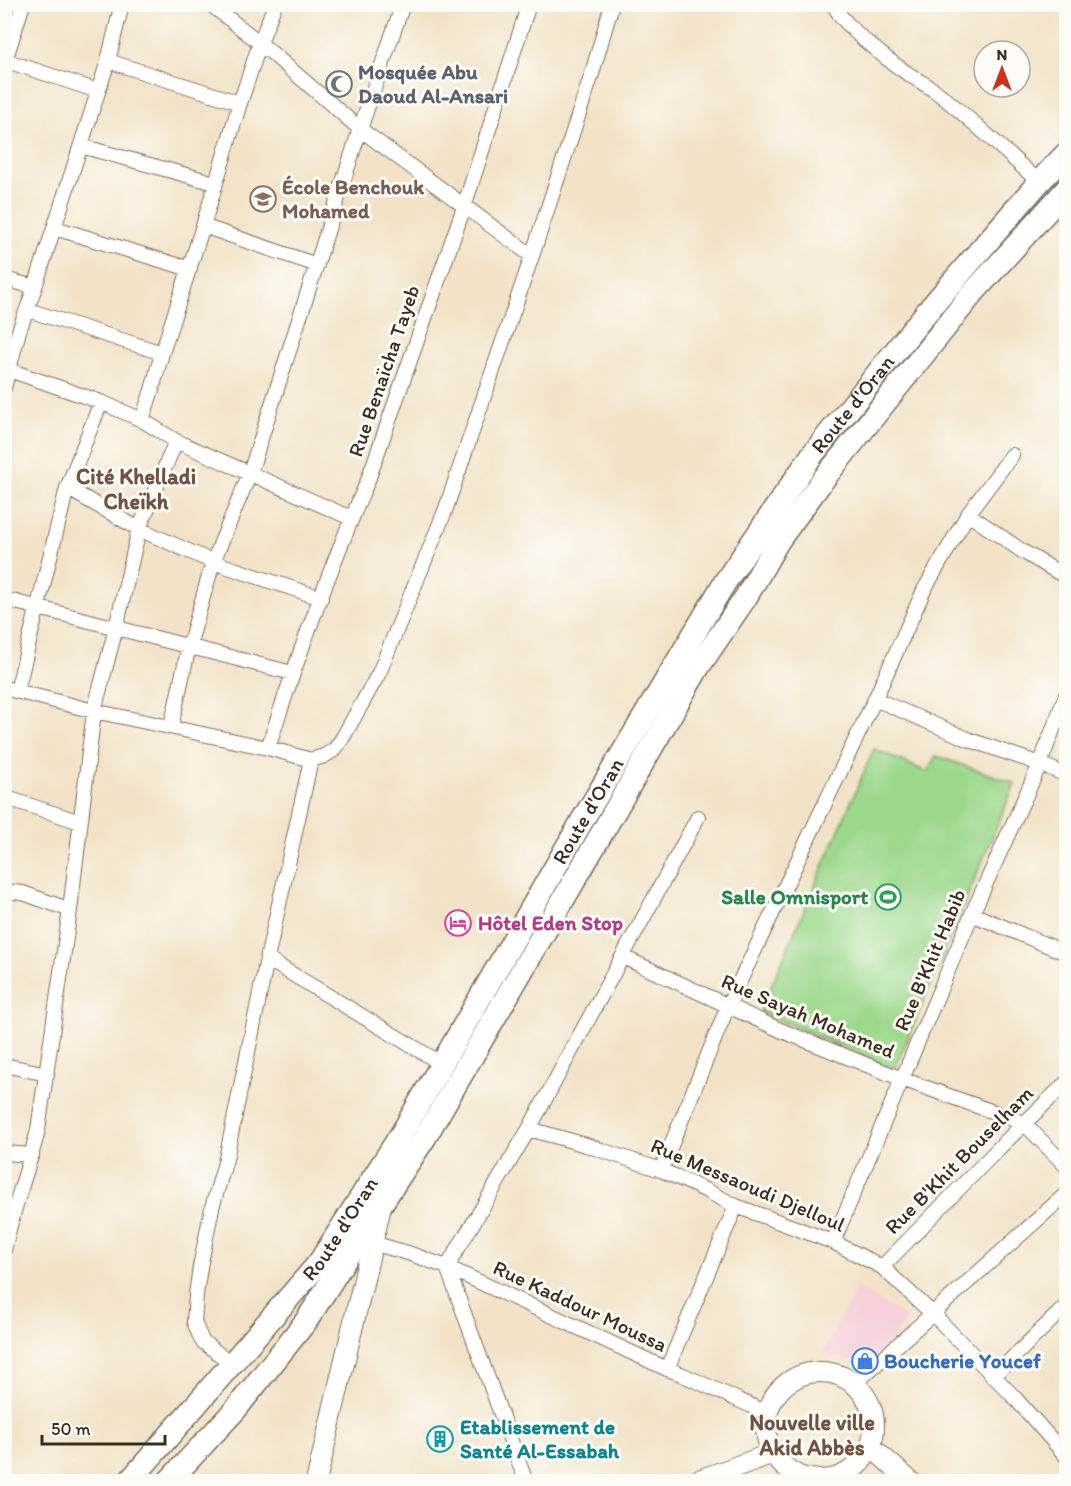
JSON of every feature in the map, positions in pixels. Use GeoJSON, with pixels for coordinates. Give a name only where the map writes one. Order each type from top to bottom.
{"type":"FeatureCollection","features":[{"type":"Feature","properties":{"kind":"main road","name":"Route d'Oran"},"geometry":{"type":"LineString","coordinates":[[129,1482],[319,1263],[402,1133],[580,824],[725,582],[812,455],[926,314],[1039,182],[1066,154]]}},
{"type":"Feature","properties":{"kind":"main road","name":"Route d'Oran"},"geometry":{"type":"LineString","coordinates":[[168,1482],[236,1409],[308,1320],[424,1139],[699,666],[746,597],[778,541],[822,480],[972,294],[1066,190]]}},
{"type":"Feature","properties":{"kind":"street"},"geometry":{"type":"LineString","coordinates":[[23,4],[5,62],[98,91]]}},
{"type":"Feature","properties":{"kind":"street"},"geometry":{"type":"LineString","coordinates":[[4,388],[19,331],[55,228],[108,60],[122,4]]}},
{"type":"Feature","properties":{"kind":"street"},"geometry":{"type":"LineString","coordinates":[[210,4],[260,43],[360,129],[532,256]]}},
{"type":"Feature","properties":{"kind":"street"},"geometry":{"type":"LineString","coordinates":[[142,420],[240,103],[275,4]]}},
{"type":"Feature","properties":{"kind":"street"},"geometry":{"type":"LineString","coordinates":[[171,727],[189,646],[213,562],[250,473],[360,129],[403,4]]}},
{"type":"Feature","properties":{"kind":"street","name":"Rue Benaïcha Tayeb"},"geometry":{"type":"LineString","coordinates":[[268,748],[292,673],[351,518],[368,480],[464,207],[529,4]]}},
{"type":"Feature","properties":{"kind":"street"},"geometry":{"type":"LineString","coordinates":[[101,402],[67,488],[37,608],[11,689],[94,711],[268,748],[311,760],[334,750],[379,673],[445,511],[532,256],[612,4]]}},
{"type":"Feature","properties":{"kind":"street"},"geometry":{"type":"LineString","coordinates":[[834,4],[836,10],[851,27],[869,43],[908,74],[936,92],[1039,182]]}},
{"type":"Feature","properties":{"kind":"street"},"geometry":{"type":"LineString","coordinates":[[108,60],[240,103]]}},
{"type":"Feature","properties":{"kind":"street"},"geometry":{"type":"LineString","coordinates":[[81,146],[215,183]]}},
{"type":"Feature","properties":{"kind":"street"},"geometry":{"type":"LineString","coordinates":[[203,226],[317,265]]}},
{"type":"Feature","properties":{"kind":"street"},"geometry":{"type":"LineString","coordinates":[[55,228],[190,269]]}},
{"type":"Feature","properties":{"kind":"street"},"geometry":{"type":"LineString","coordinates":[[4,279],[35,287]]}},
{"type":"Feature","properties":{"kind":"street"},"geometry":{"type":"LineString","coordinates":[[28,310],[162,353]]}},
{"type":"Feature","properties":{"kind":"street"},"geometry":{"type":"LineString","coordinates":[[9,369],[101,402],[142,420],[176,441],[351,518]]}},
{"type":"Feature","properties":{"kind":"street"},"geometry":{"type":"LineString","coordinates":[[4,1251],[38,1130],[70,910],[94,711],[139,530],[176,441]]}},
{"type":"Feature","properties":{"kind":"street"},"geometry":{"type":"LineString","coordinates":[[661,1170],[728,1005],[875,699],[924,590],[968,514],[1012,455]]}},
{"type":"Feature","properties":{"kind":"street"},"geometry":{"type":"LineString","coordinates":[[67,488],[139,530],[213,562],[321,598]]}},
{"type":"Feature","properties":{"kind":"street"},"geometry":{"type":"LineString","coordinates":[[968,514],[1022,551],[1066,577]]}},
{"type":"Feature","properties":{"kind":"street"},"geometry":{"type":"LineString","coordinates":[[4,599],[292,673]]}},
{"type":"Feature","properties":{"kind":"street","name":"Rue B'Khit Habib"},"geometry":{"type":"LineString","coordinates":[[833,1242],[972,914],[1040,764],[1066,695]]}},
{"type":"Feature","properties":{"kind":"street"},"geometry":{"type":"LineString","coordinates":[[875,699],[970,740],[1066,775]]}},
{"type":"Feature","properties":{"kind":"street"},"geometry":{"type":"LineString","coordinates":[[232,1364],[202,1341],[194,1322],[195,1296],[212,1208],[226,1160],[311,760]]}},
{"type":"Feature","properties":{"kind":"street"},"geometry":{"type":"LineString","coordinates":[[4,797],[80,822]]}},
{"type":"Feature","properties":{"kind":"street"},"geometry":{"type":"LineString","coordinates":[[526,1482],[447,1267],[529,1129],[698,817]]}},
{"type":"Feature","properties":{"kind":"street"},"geometry":{"type":"LineString","coordinates":[[4,891],[23,893],[70,910]]}},
{"type":"Feature","properties":{"kind":"street"},"geometry":{"type":"LineString","coordinates":[[972,914],[1066,953]]}},
{"type":"Feature","properties":{"kind":"street","name":"Rue Sayah Mohamed"},"geometry":{"type":"LineString","coordinates":[[623,957],[780,1030],[902,1079],[1024,1123],[1066,1166]]}},
{"type":"Feature","properties":{"kind":"street"},"geometry":{"type":"LineString","coordinates":[[267,959],[442,1064]]}},
{"type":"Feature","properties":{"kind":"street"},"geometry":{"type":"LineString","coordinates":[[4,1065],[47,1074]]}},
{"type":"Feature","properties":{"kind":"street","name":"Rue B'Khit Bouselham"},"geometry":{"type":"LineString","coordinates":[[882,1267],[1066,1083]]}},
{"type":"Feature","properties":{"kind":"street","name":"Rue Messaoudi Djelloul"},"geometry":{"type":"LineString","coordinates":[[529,1129],[661,1170],[736,1206],[833,1242],[882,1267],[933,1314],[1015,1398],[1066,1456]]}},
{"type":"Feature","properties":{"kind":"street"},"geometry":{"type":"LineString","coordinates":[[4,1153],[32,1155]]}},
{"type":"Feature","properties":{"kind":"street"},"geometry":{"type":"LineString","coordinates":[[854,1384],[1066,1194]]}},
{"type":"Feature","properties":{"kind":"street"},"geometry":{"type":"LineString","coordinates":[[316,1482],[382,1202]]}},
{"type":"Feature","properties":{"kind":"street"},"geometry":{"type":"LineString","coordinates":[[667,1369],[736,1206]]}},
{"type":"Feature","properties":{"kind":"street","name":"Rue Kaddour Moussa"},"geometry":{"type":"LineString","coordinates":[[372,1243],[447,1267],[767,1413]]}},
{"type":"Feature","properties":{"kind":"street"},"geometry":{"type":"LineString","coordinates":[[993,1377],[1066,1306]]}},
{"type":"Feature","properties":{"kind":"street"},"geometry":{"type":"LineString","coordinates":[[824,1372],[838,1375],[854,1384],[867,1400],[873,1415],[874,1427],[870,1446],[861,1462],[851,1471],[834,1479],[814,1480],[796,1475],[782,1466],[772,1453],[766,1434],[767,1413],[772,1400],[784,1386],[799,1376],[824,1372]]}},
{"type":"Feature","properties":{"kind":"street"},"geometry":{"type":"LineString","coordinates":[[870,1446],[911,1482]]}},
{"type":"Feature","properties":{"kind":"street"},"geometry":{"type":"LineString","coordinates":[[694,1482],[772,1453]]}},
{"type":"Feature","properties":{"kind":"shaded area"},"geometry":{"type":"Polygon","coordinates":[[[857,1287],[908,1318],[869,1367],[823,1352],[857,1287]]]}},
{"type":"Feature","properties":{"kind":"green space","name":"Salle Omnisport"},"geometry":{"type":"Polygon","coordinates":[[[874,749],[927,772],[936,756],[1015,783],[895,1069],[760,1012],[874,749]]]}},
{"type":"Feature","properties":{"kind":"place","name":"Mosquée Abu Daoud Al-Ansari"},"geometry":{"type":"Point","coordinates":[339,84]}},
{"type":"Feature","properties":{"kind":"place","name":"École Benchouk Mohamed"},"geometry":{"type":"Point","coordinates":[263,199]}},
{"type":"Feature","properties":{"kind":"place","name":"Salle Omnisport"},"geometry":{"type":"Point","coordinates":[888,897]}},
{"type":"Feature","properties":{"kind":"place","name":"Hôtel Eden Stop"},"geometry":{"type":"Point","coordinates":[458,923]}},
{"type":"Feature","properties":{"kind":"place","name":"Boucherie Youcef"},"geometry":{"type":"Point","coordinates":[865,1361]}},
{"type":"Feature","properties":{"kind":"place","name":"Etablissement de Santé Al-Essabah"},"geometry":{"type":"Point","coordinates":[440,1439]}},
{"type":"Feature","properties":{"kind":"district","name":"Cité Khelladi Cheïkh"},"geometry":{"type":"Point","coordinates":[136,488]}},
{"type":"Feature","properties":{"kind":"district","name":"Nouvelle ville Akid Abbès"},"geometry":{"type":"Point","coordinates":[812,1434]}}]}
